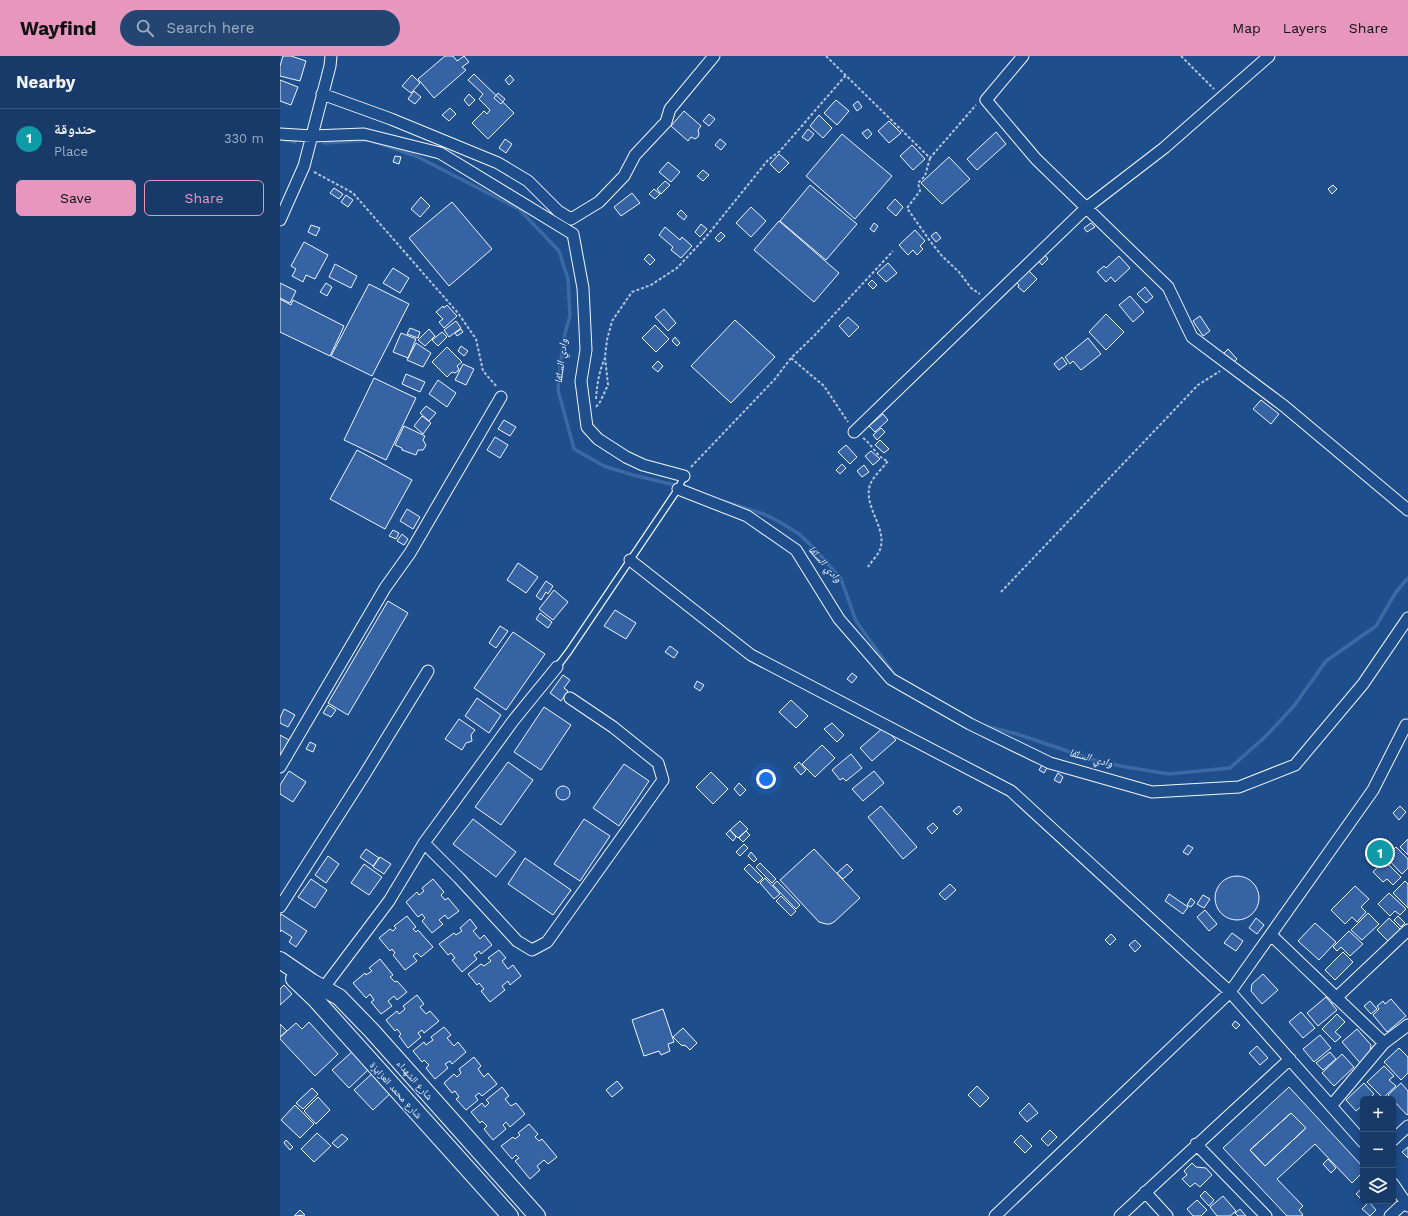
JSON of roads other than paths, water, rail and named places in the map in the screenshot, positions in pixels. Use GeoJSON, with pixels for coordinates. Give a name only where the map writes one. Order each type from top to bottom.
{"type":"FeatureCollection","features":[{"type":"Feature","properties":{"kind":"main road","name":"شارع الشهداء"},"geometry":{"type":"LineString","coordinates":[[280,960],[312,982],[319,994],[339,997],[372,1031],[537,1216]]}},
{"type":"Feature","properties":{"kind":"main road","name":"شارع محمد العزايزة"},"geometry":{"type":"LineString","coordinates":[[280,965],[319,994],[510,1216]]}},
{"type":"Feature","properties":{"kind":"street"},"geometry":{"type":"LineString","coordinates":[[280,220],[304,166],[331,56]]}},
{"type":"Feature","properties":{"kind":"street"},"geometry":{"type":"LineString","coordinates":[[322,94],[391,119],[498,163],[528,181],[558,211],[571,219],[599,202],[624,176],[635,154],[666,122],[670,109],[714,56]]}},
{"type":"Feature","properties":{"kind":"street"},"geometry":{"type":"LineString","coordinates":[[1023,56],[986,100],[1036,159],[1168,288],[1192,337],[1284,406],[1408,510]]}},
{"type":"Feature","properties":{"kind":"street"},"geometry":{"type":"LineString","coordinates":[[854,432],[1086,208],[1164,148],[1269,56]]}},
{"type":"Feature","properties":{"kind":"street"},"geometry":{"type":"LineString","coordinates":[[280,134],[312,136],[364,134],[440,153],[573,234],[583,288],[586,350],[581,381],[587,427],[598,439],[626,457],[643,465],[684,476]]}},
{"type":"Feature","properties":{"kind":"street"},"geometry":{"type":"LineString","coordinates":[[280,768],[385,588],[410,554],[501,397]]}},
{"type":"Feature","properties":{"kind":"street"},"geometry":{"type":"LineString","coordinates":[[678,489],[747,516],[796,550],[839,619],[891,679],[970,724],[1050,763],[1152,792],[1239,787],[1296,765],[1363,684],[1408,618]]}},
{"type":"Feature","properties":{"kind":"street"},"geometry":{"type":"LineString","coordinates":[[630,560],[751,655],[1011,791],[1230,992],[1360,1139]]}},
{"type":"Feature","properties":{"kind":"street"},"geometry":{"type":"LineString","coordinates":[[319,994],[389,901],[424,843],[513,721],[557,666]]}},
{"type":"Feature","properties":{"kind":"street"},"geometry":{"type":"LineString","coordinates":[[280,907],[363,777],[428,671]]}},
{"type":"Feature","properties":{"kind":"street"},"geometry":{"type":"LineString","coordinates":[[424,843],[460,878],[517,941],[532,950],[547,942],[663,780],[658,763],[613,727],[570,698]]}},
{"type":"Feature","properties":{"kind":"street"},"geometry":{"type":"LineString","coordinates":[[995,1216],[1230,992],[1373,790],[1406,725],[1408,726]]}},
{"type":"Feature","properties":{"kind":"street"},"geometry":{"type":"LineString","coordinates":[[1336,998],[1408,930]]}},
{"type":"Feature","properties":{"kind":"street"},"geometry":{"type":"LineString","coordinates":[[1271,935],[1384,1043]]}},
{"type":"Feature","properties":{"kind":"street"},"geometry":{"type":"LineString","coordinates":[[1331,1106],[1384,1043],[1408,1025]]}},
{"type":"Feature","properties":{"kind":"street"},"geometry":{"type":"LineString","coordinates":[[1120,1216],[1196,1144],[1290,1059]]}},
{"type":"Feature","properties":{"kind":"street"},"geometry":{"type":"LineString","coordinates":[[1396,1137],[1408,1126]]}},
{"type":"Feature","properties":{"kind":"street"},"geometry":{"type":"LineString","coordinates":[[1196,1144],[1266,1216]]}},
{"type":"Feature","properties":{"kind":"street"},"geometry":{"type":"LineString","coordinates":[[1390,1216],[1406,1204],[1396,1189]]}},
{"type":"Feature","properties":{"kind":"street"},"geometry":{"type":"LineString","coordinates":[[1145,1192],[1166,1216]]}},
{"type":"Feature","properties":{"kind":"lane"},"geometry":{"type":"LineString","coordinates":[[557,666],[569,651],[678,489],[684,476]]}},
{"type":"Feature","properties":{"kind":"waterway","name":"وادي السلقا"},"geometry":{"type":"LineString","coordinates":[[281,139],[295,142]]}},
{"type":"Feature","properties":{"kind":"waterway","name":"وادي السلقا"},"geometry":{"type":"LineString","coordinates":[[324,143],[370,140],[418,157],[519,209],[559,251],[568,279],[570,316],[565,333],[558,390],[574,449],[604,466],[633,475],[679,486]]}},
{"type":"Feature","properties":{"kind":"waterway","name":"وادي السلقا"},"geometry":{"type":"LineString","coordinates":[[723,501],[764,514],[778,521],[799,534],[816,550],[841,579],[856,621],[897,678]]}},
{"type":"Feature","properties":{"kind":"waterway","name":"وادي السلقا"},"geometry":{"type":"LineString","coordinates":[[985,726],[1017,734],[1097,761],[1126,767],[1169,774],[1230,768],[1265,737],[1294,706],[1326,661],[1376,626],[1396,592],[1408,578]]}},
{"type":"Feature","properties":{"kind":"place","name":"حندوقة"},"geometry":{"type":"Point","coordinates":[1380,853]}}]}
